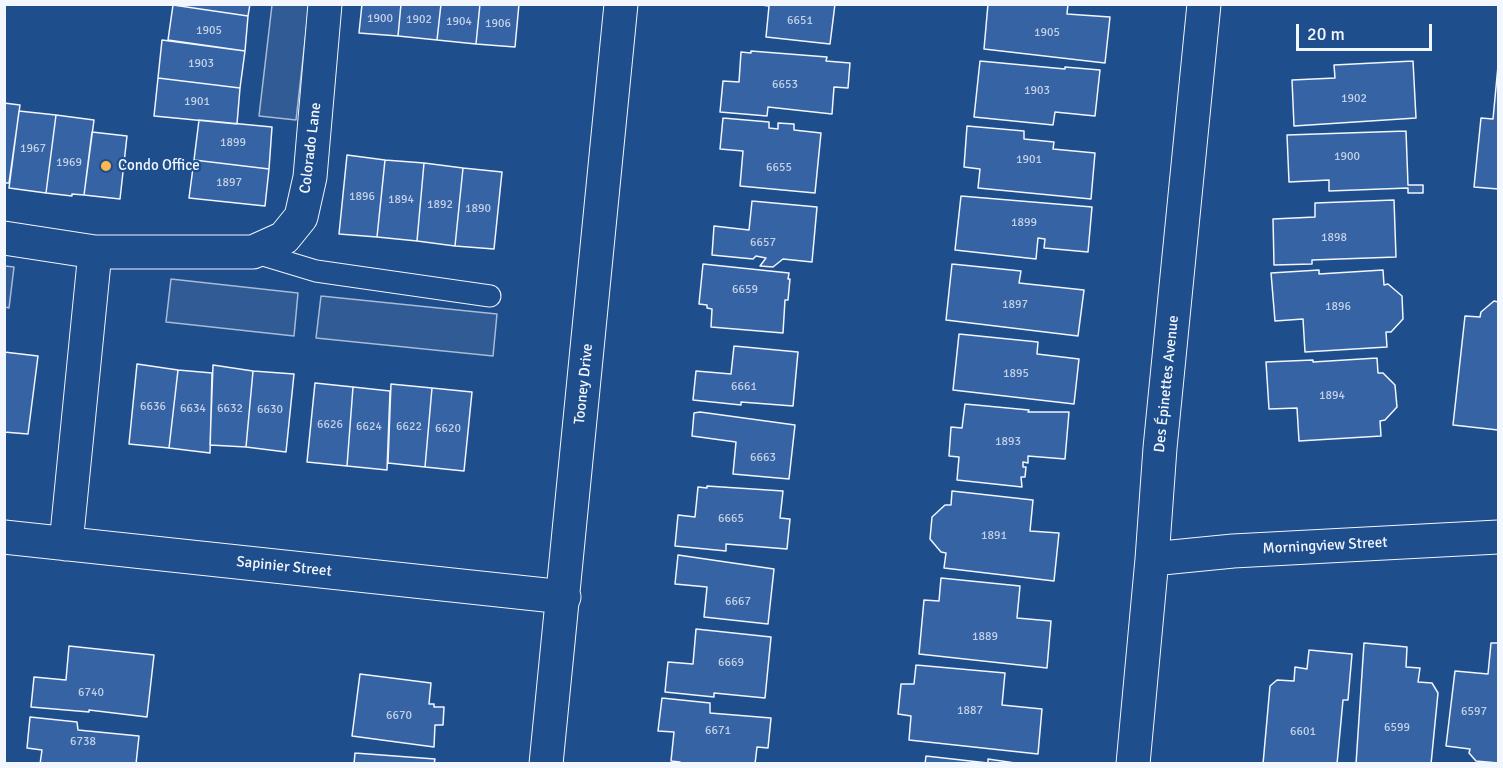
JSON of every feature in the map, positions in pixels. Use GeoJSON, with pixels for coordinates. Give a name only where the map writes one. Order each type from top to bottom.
{"type":"FeatureCollection","features":[{"type":"Feature","properties":{"kind":"street","name":"Colorado Lane"},"geometry":{"type":"LineString","coordinates":[[4,238],[95,252],[253,252],[284,238],[302,217],[310,177],[325,4]]}},
{"type":"Feature","properties":{"kind":"street","name":"Tooney Drive"},"geometry":{"type":"LineString","coordinates":[[546,764],[621,4]]}},
{"type":"Feature","properties":{"kind":"street","name":"Des Épinettes Avenue"},"geometry":{"type":"LineString","coordinates":[[1132,764],[1152,559],[1160,448],[1204,4]]}},
{"type":"Feature","properties":{"kind":"street"},"geometry":{"type":"LineString","coordinates":[[66,544],[95,252]]}},
{"type":"Feature","properties":{"kind":"street","name":"Sapinier Street"},"geometry":{"type":"LineString","coordinates":[[4,537],[564,597]]}},
{"type":"Feature","properties":{"kind":"street","name":"Morningview Street"},"geometry":{"type":"LineString","coordinates":[[1152,559],[1233,551],[1498,537]]}},
{"type":"Feature","properties":{"kind":"lane"},"geometry":{"type":"LineString","coordinates":[[253,252],[316,270],[490,296]]}},
{"type":"Feature","properties":{"kind":"shaded area"},"geometry":{"type":"Polygon","coordinates":[[[272,5],[309,5],[296,120],[259,116],[272,5]]]}},
{"type":"Feature","properties":{"kind":"shaded area"},"geometry":{"type":"Polygon","coordinates":[[[5,266],[14,267],[9,308],[5,307],[5,266]]]}},
{"type":"Feature","properties":{"kind":"shaded area"},"geometry":{"type":"Polygon","coordinates":[[[171,279],[298,293],[294,336],[166,322],[171,279]]]}},
{"type":"Feature","properties":{"kind":"shaded area"},"geometry":{"type":"Polygon","coordinates":[[[321,296],[497,314],[493,356],[316,338],[321,296]]]}},
{"type":"Feature","properties":{"kind":"building"},"geometry":{"type":"Polygon","coordinates":[[[173,4],[250,4],[248,16],[173,5],[173,4]]]}},
{"type":"Feature","properties":{"kind":"building"},"geometry":{"type":"Polygon","coordinates":[[[362,4],[401,4],[398,36],[359,33],[362,4]]]}},
{"type":"Feature","properties":{"kind":"building"},"geometry":{"type":"Polygon","coordinates":[[[401,4],[441,4],[437,40],[398,36],[401,4]]]}},
{"type":"Feature","properties":{"kind":"building"},"geometry":{"type":"Polygon","coordinates":[[[441,4],[480,4],[476,44],[437,40],[441,4]]]}},
{"type":"Feature","properties":{"kind":"building"},"geometry":{"type":"Polygon","coordinates":[[[480,4],[519,4],[515,47],[476,44],[480,4]]]}},
{"type":"Feature","properties":{"kind":"building"},"geometry":{"type":"Polygon","coordinates":[[[754,4],[835,4],[830,44],[766,37],[769,6],[754,4]]]}},
{"type":"Feature","properties":{"kind":"building"},"geometry":{"type":"Polygon","coordinates":[[[988,4],[1068,4],[1067,14],[1110,17],[1105,63],[984,49],[988,4]]]}},
{"type":"Feature","properties":{"kind":"building"},"geometry":{"type":"Polygon","coordinates":[[[173,5],[248,16],[245,51],[168,40],[173,5]]]}},
{"type":"Feature","properties":{"kind":"building"},"geometry":{"type":"Polygon","coordinates":[[[162,40],[245,51],[240,88],[158,78],[162,40]]]}},
{"type":"Feature","properties":{"kind":"building"},"geometry":{"type":"Polygon","coordinates":[[[751,51],[827,57],[826,61],[850,63],[848,88],[834,87],[832,114],[768,107],[767,116],[720,112],[723,81],[739,82],[741,52],[751,53],[751,51]]]}},
{"type":"Feature","properties":{"kind":"building"},"geometry":{"type":"Polygon","coordinates":[[[980,61],[1100,70],[1095,116],[1055,112],[1053,125],[974,117],[980,61]]]}},
{"type":"Feature","properties":{"kind":"building"},"geometry":{"type":"Polygon","coordinates":[[[1413,61],[1416,118],[1294,126],[1292,80],[1335,78],[1334,65],[1413,61]]]}},
{"type":"Feature","properties":{"kind":"building"},"geometry":{"type":"Polygon","coordinates":[[[1498,66],[1498,189],[1474,187],[1481,118],[1493,119],[1498,66]]]}},
{"type":"Feature","properties":{"kind":"building"},"geometry":{"type":"Polygon","coordinates":[[[158,78],[240,88],[237,124],[154,116],[158,78]]]}},
{"type":"Feature","properties":{"kind":"building"},"geometry":{"type":"Polygon","coordinates":[[[4,103],[20,105],[9,183],[4,183],[4,103]]]}},
{"type":"Feature","properties":{"kind":"building"},"geometry":{"type":"Polygon","coordinates":[[[19,111],[56,115],[46,193],[9,188],[19,111]]]}},
{"type":"Feature","properties":{"kind":"building"},"geometry":{"type":"Polygon","coordinates":[[[56,115],[94,120],[84,195],[46,193],[56,115]]]}},
{"type":"Feature","properties":{"kind":"building"},"geometry":{"type":"Polygon","coordinates":[[[723,118],[769,122],[769,128],[778,129],[778,123],[794,124],[794,130],[821,133],[815,193],[740,186],[743,151],[720,149],[723,118]]]}},
{"type":"Feature","properties":{"kind":"building"},"geometry":{"type":"Polygon","coordinates":[[[199,120],[272,127],[269,169],[194,160],[199,120]]]}},
{"type":"Feature","properties":{"kind":"building"},"geometry":{"type":"Polygon","coordinates":[[[967,126],[1024,131],[1024,139],[1054,142],[1053,149],[1095,153],[1091,199],[978,188],[980,169],[964,167],[967,126]]]}},
{"type":"Feature","properties":{"kind":"building"},"geometry":{"type":"Polygon","coordinates":[[[1406,131],[1408,185],[1423,185],[1423,193],[1408,193],[1408,188],[1329,191],[1329,180],[1289,182],[1287,135],[1406,131]]]}},
{"type":"Feature","properties":{"kind":"building","name":"Condo Office"},"geometry":{"type":"Polygon","coordinates":[[[92,132],[127,136],[120,199],[84,195],[92,132]]]}},
{"type":"Feature","properties":{"kind":"building"},"geometry":{"type":"Polygon","coordinates":[[[347,155],[385,160],[377,237],[339,234],[347,155]]]}},
{"type":"Feature","properties":{"kind":"building"},"geometry":{"type":"Polygon","coordinates":[[[194,160],[269,169],[265,206],[189,198],[194,160]]]}},
{"type":"Feature","properties":{"kind":"building"},"geometry":{"type":"Polygon","coordinates":[[[385,160],[424,163],[417,241],[377,237],[385,160]]]}},
{"type":"Feature","properties":{"kind":"building"},"geometry":{"type":"Polygon","coordinates":[[[424,163],[463,168],[455,246],[417,241],[424,163]]]}},
{"type":"Feature","properties":{"kind":"building"},"geometry":{"type":"Polygon","coordinates":[[[463,168],[502,172],[494,249],[455,246],[463,168]]]}},
{"type":"Feature","properties":{"kind":"building"},"geometry":{"type":"Polygon","coordinates":[[[961,196],[1092,207],[1088,252],[1044,248],[1045,239],[1038,238],[1036,259],[955,250],[961,196]]]}},
{"type":"Feature","properties":{"kind":"building"},"geometry":{"type":"Polygon","coordinates":[[[1394,200],[1396,257],[1312,260],[1312,264],[1274,265],[1273,219],[1315,217],[1315,203],[1394,200]]]}},
{"type":"Feature","properties":{"kind":"building"},"geometry":{"type":"Polygon","coordinates":[[[752,201],[817,207],[812,262],[783,259],[773,267],[760,266],[766,258],[756,256],[753,259],[712,255],[714,226],[749,230],[752,201]]]}},
{"type":"Feature","properties":{"kind":"building"},"geometry":{"type":"Polygon","coordinates":[[[703,264],[789,273],[783,333],[711,327],[712,309],[707,308],[707,305],[699,304],[703,264]]]}},
{"type":"Feature","properties":{"kind":"building"},"geometry":{"type":"Polygon","coordinates":[[[952,264],[1021,271],[1019,283],[1084,290],[1078,336],[946,320],[952,264]]]}},
{"type":"Feature","properties":{"kind":"building"},"geometry":{"type":"Polygon","coordinates":[[[1319,270],[1319,274],[1383,270],[1384,285],[1388,284],[1402,296],[1403,319],[1391,332],[1386,332],[1387,347],[1305,352],[1303,319],[1275,321],[1271,273],[1319,270]]]}},
{"type":"Feature","properties":{"kind":"building"},"geometry":{"type":"Polygon","coordinates":[[[1494,301],[1498,302],[1498,430],[1453,425],[1465,316],[1480,317],[1481,312],[1494,301]]]}},
{"type":"Feature","properties":{"kind":"building"},"geometry":{"type":"Polygon","coordinates":[[[959,334],[1038,342],[1037,354],[1079,359],[1074,404],[953,390],[959,334]]]}},
{"type":"Feature","properties":{"kind":"building"},"geometry":{"type":"Polygon","coordinates":[[[734,346],[798,352],[793,406],[741,402],[741,405],[693,400],[696,371],[731,374],[734,346]]]}},
{"type":"Feature","properties":{"kind":"building"},"geometry":{"type":"Polygon","coordinates":[[[4,352],[38,356],[28,434],[4,432],[4,352]]]}},
{"type":"Feature","properties":{"kind":"building"},"geometry":{"type":"Polygon","coordinates":[[[1377,358],[1378,373],[1383,373],[1395,385],[1397,407],[1385,420],[1380,421],[1381,436],[1299,441],[1297,408],[1269,409],[1266,362],[1377,358]]]}},
{"type":"Feature","properties":{"kind":"building"},"geometry":{"type":"Polygon","coordinates":[[[137,364],[178,370],[169,448],[129,444],[137,364]]]}},
{"type":"Feature","properties":{"kind":"building"},"geometry":{"type":"Polygon","coordinates":[[[213,365],[253,371],[246,447],[210,445],[213,365]]]}},
{"type":"Feature","properties":{"kind":"building"},"geometry":{"type":"Polygon","coordinates":[[[178,370],[212,373],[210,453],[169,448],[178,370]]]}},
{"type":"Feature","properties":{"kind":"building"},"geometry":{"type":"Polygon","coordinates":[[[253,371],[294,374],[286,452],[246,447],[253,371]]]}},
{"type":"Feature","properties":{"kind":"building"},"geometry":{"type":"Polygon","coordinates":[[[315,383],[353,387],[347,466],[307,462],[315,383]]]}},
{"type":"Feature","properties":{"kind":"building"},"geometry":{"type":"Polygon","coordinates":[[[391,384],[432,388],[425,467],[388,463],[391,384]]]}},
{"type":"Feature","properties":{"kind":"building"},"geometry":{"type":"Polygon","coordinates":[[[353,387],[390,391],[387,470],[347,466],[353,387]]]}},
{"type":"Feature","properties":{"kind":"building"},"geometry":{"type":"Polygon","coordinates":[[[432,388],[472,392],[464,471],[425,467],[432,388]]]}},
{"type":"Feature","properties":{"kind":"building"},"geometry":{"type":"Polygon","coordinates":[[[965,404],[1029,410],[1028,412],[1069,412],[1065,459],[1028,456],[1028,463],[1023,462],[1023,467],[1026,467],[1025,477],[1021,477],[1022,487],[957,480],[959,457],[949,456],[951,427],[962,428],[965,404]]]}},
{"type":"Feature","properties":{"kind":"building"},"geometry":{"type":"Polygon","coordinates":[[[694,413],[795,425],[789,479],[733,474],[736,442],[692,436],[694,413]]]}},
{"type":"Feature","properties":{"kind":"building"},"geometry":{"type":"Polygon","coordinates":[[[707,486],[783,491],[780,518],[790,519],[787,549],[726,544],[726,551],[675,546],[678,515],[695,517],[698,487],[707,488],[707,486]]]}},
{"type":"Feature","properties":{"kind":"building"},"geometry":{"type":"Polygon","coordinates":[[[952,491],[1033,500],[1030,531],[1059,533],[1054,581],[944,568],[946,553],[941,552],[930,539],[932,517],[945,505],[951,505],[952,491]]]}},
{"type":"Feature","properties":{"kind":"building"},"geometry":{"type":"Polygon","coordinates":[[[678,555],[774,569],[768,624],[704,617],[707,587],[675,584],[678,555]]]}},
{"type":"Feature","properties":{"kind":"building"},"geometry":{"type":"Polygon","coordinates":[[[941,578],[1020,586],[1017,618],[1051,621],[1047,668],[919,654],[924,600],[939,601],[941,578]]]}},
{"type":"Feature","properties":{"kind":"building"},"geometry":{"type":"Polygon","coordinates":[[[696,629],[771,637],[765,698],[714,693],[714,697],[665,692],[668,662],[693,664],[696,629]]]}},
{"type":"Feature","properties":{"kind":"building"},"geometry":{"type":"Polygon","coordinates":[[[1364,643],[1407,647],[1406,667],[1420,668],[1418,682],[1432,683],[1438,693],[1431,764],[1356,764],[1364,643]]]}},
{"type":"Feature","properties":{"kind":"building"},"geometry":{"type":"Polygon","coordinates":[[[1491,643],[1498,643],[1498,763],[1476,761],[1469,753],[1470,749],[1446,746],[1455,671],[1488,674],[1491,643]]]}},
{"type":"Feature","properties":{"kind":"building"},"geometry":{"type":"Polygon","coordinates":[[[69,646],[154,655],[147,717],[89,710],[89,712],[31,707],[34,677],[66,680],[69,646]]]}},
{"type":"Feature","properties":{"kind":"building"},"geometry":{"type":"Polygon","coordinates":[[[1309,650],[1352,654],[1348,700],[1343,700],[1337,764],[1263,764],[1270,686],[1277,680],[1294,681],[1295,667],[1307,669],[1309,650]]]}},
{"type":"Feature","properties":{"kind":"building"},"geometry":{"type":"Polygon","coordinates":[[[916,665],[1005,673],[1002,705],[1042,709],[1038,754],[909,740],[911,716],[898,714],[901,684],[914,684],[916,665]]]}},
{"type":"Feature","properties":{"kind":"building"},"geometry":{"type":"Polygon","coordinates":[[[360,674],[431,683],[429,704],[434,704],[434,707],[444,707],[443,725],[435,725],[434,747],[352,736],[360,674]]]}},
{"type":"Feature","properties":{"kind":"building"},"geometry":{"type":"Polygon","coordinates":[[[662,698],[710,703],[710,713],[771,718],[768,748],[757,747],[755,764],[680,764],[680,762],[671,761],[674,732],[658,731],[662,698]]]}},
{"type":"Feature","properties":{"kind":"building"},"geometry":{"type":"Polygon","coordinates":[[[30,717],[77,722],[78,730],[139,736],[136,764],[40,764],[42,750],[27,748],[30,717]]]}},
{"type":"Feature","properties":{"kind":"building"},"geometry":{"type":"Polygon","coordinates":[[[355,753],[435,759],[434,764],[354,764],[355,753]]]}},
{"type":"Feature","properties":{"kind":"building"},"geometry":{"type":"Polygon","coordinates":[[[926,756],[988,763],[988,759],[1022,764],[925,764],[926,756]]]}},
{"type":"Feature","properties":{"kind":"place","name":"Condo Office"},"geometry":{"type":"Point","coordinates":[106,166]}}]}
